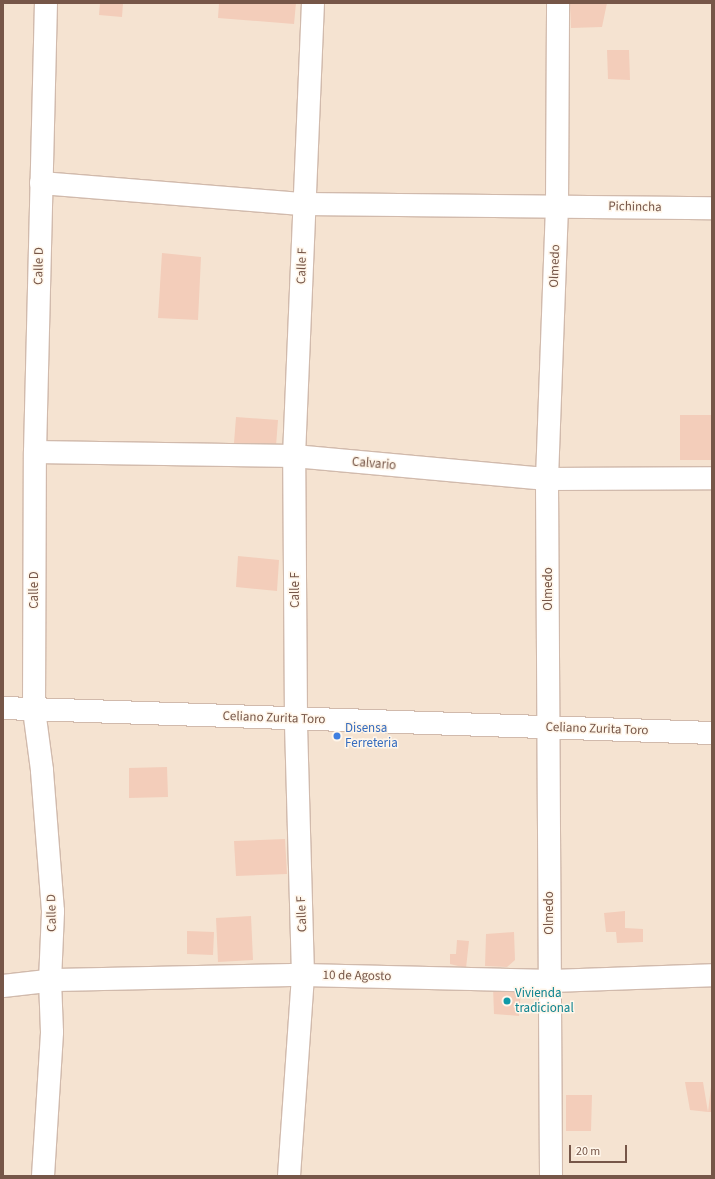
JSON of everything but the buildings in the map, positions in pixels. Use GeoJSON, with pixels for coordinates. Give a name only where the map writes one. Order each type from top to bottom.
{"type":"FeatureCollection","features":[{"type":"Feature","properties":{"kind":"street","name":"Calle D"},"geometry":{"type":"LineString","coordinates":[[43,1176],[47,1147],[52,1032],[50,981],[53,911],[42,770],[34,710],[35,452],[46,3]]}},
{"type":"Feature","properties":{"kind":"street","name":"Calle F"},"geometry":{"type":"LineString","coordinates":[[289,1176],[303,975],[296,719],[294,456],[313,3]]}},
{"type":"Feature","properties":{"kind":"street","name":"Olmedo"},"geometry":{"type":"LineString","coordinates":[[550,1176],[547,479],[557,205],[558,3]]}},
{"type":"Feature","properties":{"kind":"street","name":"Pichincha"},"geometry":{"type":"LineString","coordinates":[[41,183],[304,204],[557,205],[712,208]]}},
{"type":"Feature","properties":{"kind":"street","name":"Calvario"},"geometry":{"type":"LineString","coordinates":[[35,452],[294,456],[547,479],[712,478]]}},
{"type":"Feature","properties":{"kind":"street","name":"Celiano Zurita Toro"},"geometry":{"type":"LineString","coordinates":[[3,708],[712,733]]}},
{"type":"Feature","properties":{"kind":"street","name":"10 de Agosto"},"geometry":{"type":"LineString","coordinates":[[3,986],[50,981],[303,975],[550,981],[712,975]]}},
{"type":"Feature","properties":{"kind":"shaded area"},"geometry":{"type":"Polygon","coordinates":[[[3,3],[712,3],[712,1176],[3,1176],[3,3]]]}},
{"type":"Feature","properties":{"kind":"place","name":"Disensa Ferreteria"},"geometry":{"type":"Point","coordinates":[337,736]}},
{"type":"Feature","properties":{"kind":"place","name":"Vivienda tradicional"},"geometry":{"type":"Point","coordinates":[507,1001]}}]}
